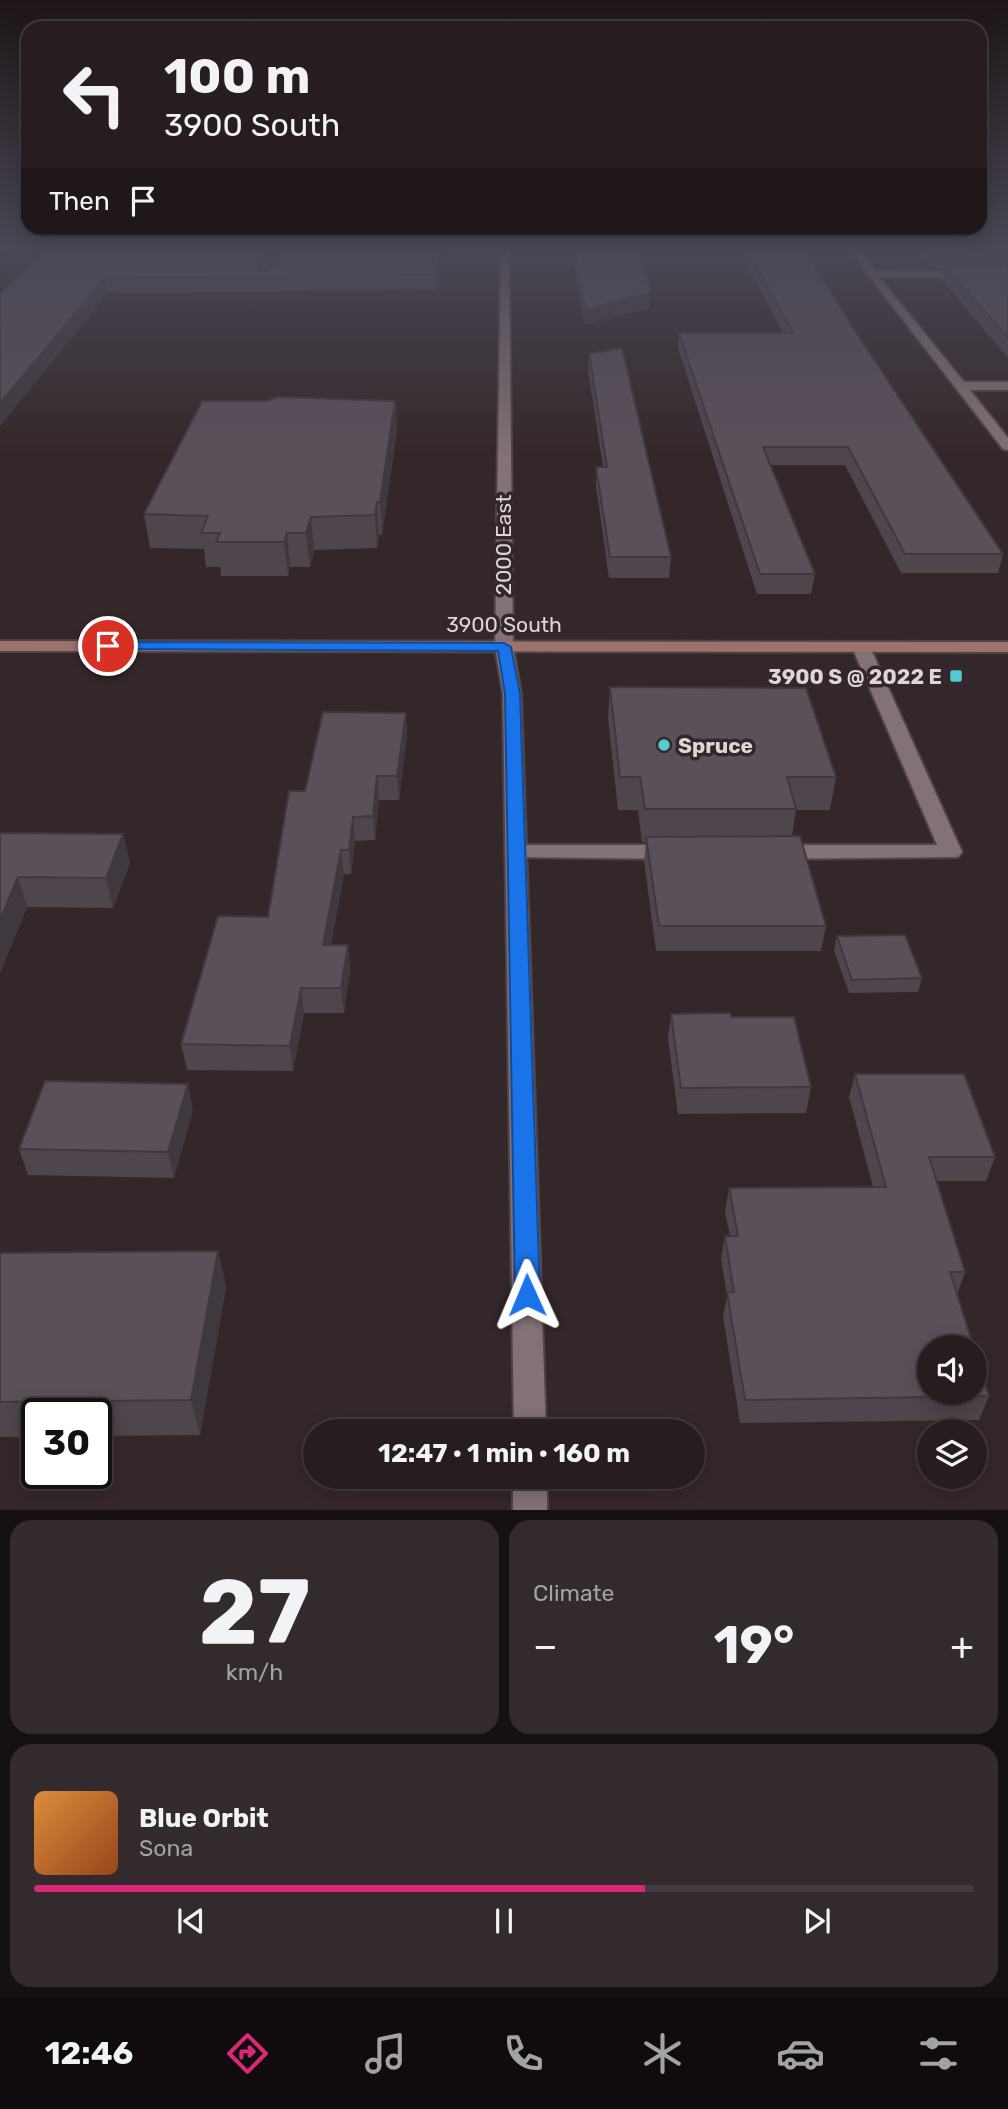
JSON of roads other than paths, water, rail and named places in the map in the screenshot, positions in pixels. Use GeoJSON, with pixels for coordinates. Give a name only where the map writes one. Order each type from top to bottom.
{"type":"FeatureCollection","features":[{"type":"Feature","properties":{"kind":"main road","name":"3900 South"},"geometry":{"type":"LineString","coordinates":[[0,646],[1008,648]]}},
{"type":"Feature","properties":{"kind":"street","name":"2000 East"},"geometry":{"type":"LineString","coordinates":[[505,315],[504,647],[512,694],[530,1419]]}},
{"type":"Feature","properties":{"kind":"street"},"geometry":{"type":"LineString","coordinates":[[905,315],[1008,446]]}},
{"type":"Feature","properties":{"kind":"street"},"geometry":{"type":"LineString","coordinates":[[960,386],[1008,386]]}},
{"type":"Feature","properties":{"kind":"street"},"geometry":{"type":"LineString","coordinates":[[760,852],[951,852],[861,647]]}},
{"type":"Feature","properties":{"kind":"street"},"geometry":{"type":"LineString","coordinates":[[516,852],[692,852]]}},
{"type":"Feature","properties":{"kind":"street"},"geometry":{"type":"LineString","coordinates":[[530,1489],[530,1510]]}},
{"type":"Feature","properties":{"kind":"place","name":"3900 S @ 2022 E"},"geometry":{"type":"Point","coordinates":[956,676]}},
{"type":"Feature","properties":{"kind":"place","name":"Spruce"},"geometry":{"type":"Point","coordinates":[664,745]}}]}
